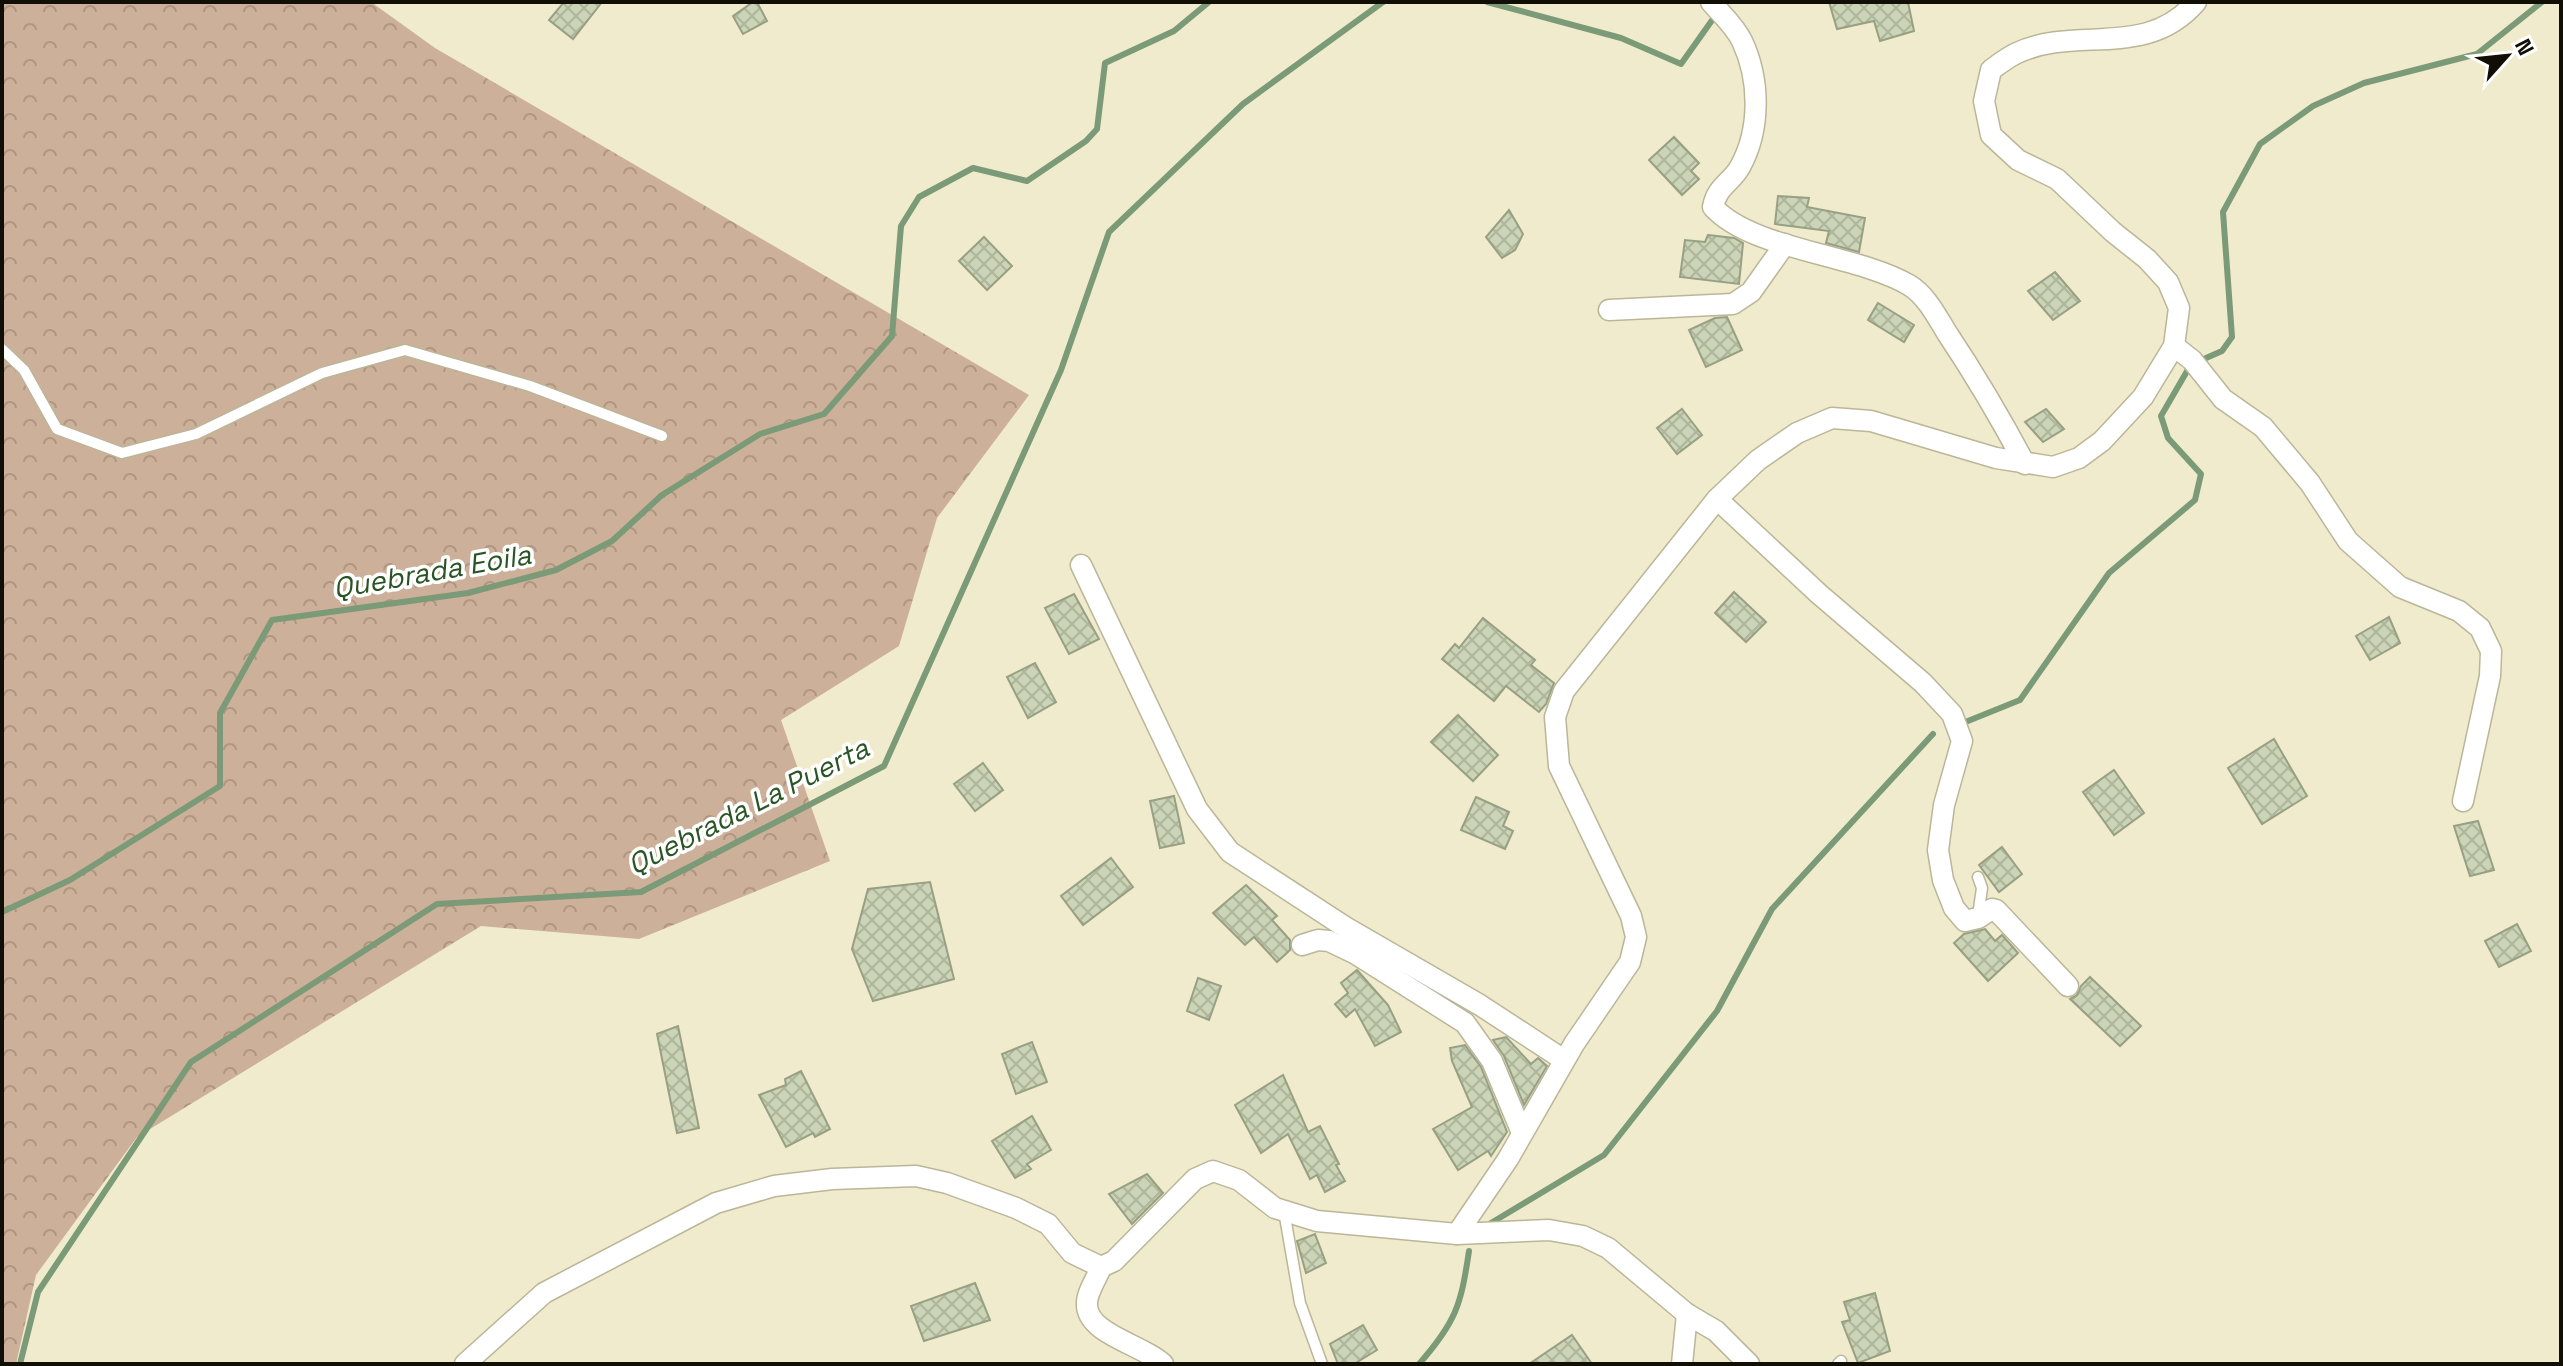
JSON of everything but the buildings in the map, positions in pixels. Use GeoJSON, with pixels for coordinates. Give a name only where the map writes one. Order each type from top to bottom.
{"type":"FeatureCollection","features":[{"type":"Feature","properties":{"kind":"street"},"geometry":{"type":"LineString","coordinates":[[1711,2],[1741,39],[1755,84],[1755,123],[1740,167],[1715,195],[1713,207],[1725,220],[1785,244],[1847,261],[1911,286],[1931,307],[1980,383],[2025,464]]}},
{"type":"Feature","properties":{"kind":"street"},"geometry":{"type":"LineString","coordinates":[[1457,1234],[1522,1133],[1564,1060],[1630,962],[1636,937],[1631,916],[1559,766],[1555,717],[1564,691],[1717,499],[1758,460],[1797,433],[1832,418],[1871,421],[1996,458],[2053,467],[2079,458],[2102,441],[2143,397],[2174,346],[2179,308],[2168,282],[2147,259],[2057,179],[2018,160],[1991,135],[1984,101],[1991,70],[2017,53],[2044,45],[2161,31],[2185,16],[2196,2]]}},
{"type":"Feature","properties":{"kind":"street"},"geometry":{"type":"LineString","coordinates":[[1609,310],[1733,304],[1751,292],[1785,244]]}},
{"type":"Feature","properties":{"kind":"street"},"geometry":{"type":"LineString","coordinates":[[2174,346],[2192,360],[2223,399],[2263,427],[2310,483],[2348,541],[2400,587],[2459,611],[2480,628],[2491,651],[2490,676],[2463,801]]}},
{"type":"Feature","properties":{"kind":"street"},"geometry":{"type":"LineString","coordinates":[[1717,499],[1819,594],[1923,683],[1952,714],[1962,741],[1944,805],[1938,850],[1943,880],[1954,908],[1965,921],[1996,910],[2068,986]]}},
{"type":"Feature","properties":{"kind":"street"},"geometry":{"type":"LineString","coordinates":[[1081,565],[1197,809],[1230,852],[1345,927],[1480,1005],[1564,1060]]}},
{"type":"Feature","properties":{"kind":"street"},"geometry":{"type":"LineString","coordinates":[[1302,945],[1318,940],[1329,941],[1356,954],[1465,1023],[1492,1061],[1522,1133]]}},
{"type":"Feature","properties":{"kind":"street"},"geometry":{"type":"LineString","coordinates":[[1163,1364],[1155,1356],[1105,1331],[1090,1318],[1087,1302],[1101,1267],[1114,1261],[1195,1179],[1213,1171],[1239,1180],[1275,1208],[1317,1221],[1457,1234],[1549,1230],[1583,1236],[1608,1248],[1687,1314],[1716,1331],[1749,1364]]}},
{"type":"Feature","properties":{"kind":"street"},"geometry":{"type":"LineString","coordinates":[[465,1364],[544,1293],[716,1203],[774,1186],[832,1179],[916,1176],[947,1183],[1016,1208],[1048,1224],[1072,1253],[1101,1267]]}},
{"type":"Feature","properties":{"kind":"street"},"geometry":{"type":"LineString","coordinates":[[1682,1364],[1687,1314]]}},
{"type":"Feature","properties":{"kind":"lane"},"geometry":{"type":"LineString","coordinates":[[2,349],[24,370],[57,429],[122,453],[196,434],[322,373],[405,350],[530,386],[662,436]]}},
{"type":"Feature","properties":{"kind":"lane"},"geometry":{"type":"LineString","coordinates":[[1978,877],[1982,888],[1978,918]]}},
{"type":"Feature","properties":{"kind":"lane"},"geometry":{"type":"LineString","coordinates":[[1284,1211],[1300,1303],[1322,1364]]}},
{"type":"Feature","properties":{"kind":"green space"},"geometry":{"type":"Polygon","coordinates":[[[2,2],[371,2],[435,48],[1029,395],[937,518],[899,646],[781,720],[830,861],[639,939],[481,926],[137,1137],[36,1275],[16,1364],[2,1364],[2,2]]]}},
{"type":"Feature","properties":{"kind":"waterway","name":"Quebrada Eoila"},"geometry":{"type":"LineString","coordinates":[[2,912],[70,880],[220,786],[220,713],[272,620],[468,593],[556,570],[612,541],[662,495],[760,434],[824,414],[892,336],[901,226],[919,197],[973,168],[1027,181],[1086,141],[1097,129],[1105,63],[1174,31],[1209,2]]}},
{"type":"Feature","properties":{"kind":"waterway","name":"Quebrada La Puerta"},"geometry":{"type":"LineString","coordinates":[[20,1364],[38,1292],[191,1062],[437,904],[641,892],[884,766],[1061,370],[1109,232],[1243,104],[1383,2]]}},
{"type":"Feature","properties":{"kind":"waterway","name":"Quebrada La Puerta"},"geometry":{"type":"LineString","coordinates":[[1487,2],[1621,38],[1681,64],[1725,2]]}},
{"type":"Feature","properties":{"kind":"waterway"},"geometry":{"type":"LineString","coordinates":[[2197,362],[2222,351],[2232,337],[2223,212],[2260,144],[2313,106],[2364,83],[2477,54],[2542,2]]}},
{"type":"Feature","properties":{"kind":"waterway"},"geometry":{"type":"LineString","coordinates":[[1958,725],[2020,700],[2109,573],[2195,500],[2201,474],[2168,438],[2161,416],[2190,366]]}},
{"type":"Feature","properties":{"kind":"waterway"},"geometry":{"type":"LineString","coordinates":[[1491,1223],[1604,1155],[1717,1011],[1772,909],[1933,734]]}},
{"type":"Feature","properties":{"kind":"waterway"},"geometry":{"type":"LineString","coordinates":[[1419,1364],[1455,1312],[1469,1251]]}}]}
